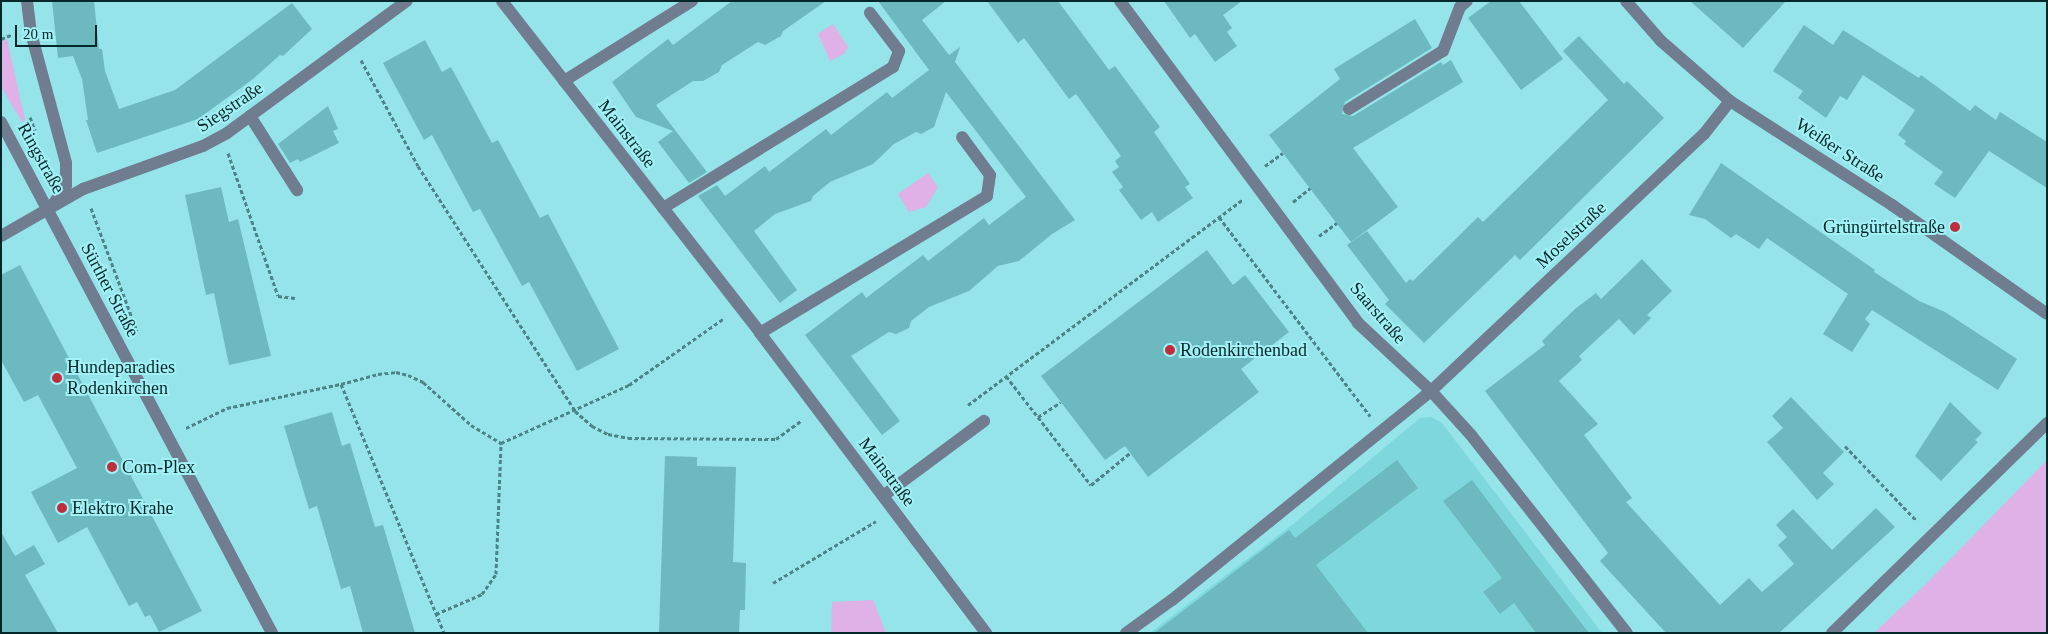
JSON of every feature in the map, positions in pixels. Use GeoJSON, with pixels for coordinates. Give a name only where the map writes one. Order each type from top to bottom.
{"type":"FeatureCollection","features":[{"type":"Feature","properties":{"kind":"street"},"geometry":{"type":"LineString","coordinates":[[27,1],[32,33],[66,163],[66,186],[49,210]]}},
{"type":"Feature","properties":{"kind":"street","name":"Siegstraße"},"geometry":{"type":"LineString","coordinates":[[1,236],[83,189],[203,146],[220,137],[407,1]]}},
{"type":"Feature","properties":{"kind":"street","name":"Mainstraße"},"geometry":{"type":"LineString","coordinates":[[502,1],[760,333],[986,633]]}},
{"type":"Feature","properties":{"kind":"street"},"geometry":{"type":"LineString","coordinates":[[564,81],[692,1]]}},
{"type":"Feature","properties":{"kind":"street","name":"Saarstraße"},"geometry":{"type":"LineString","coordinates":[[1120,1],[1358,323],[1431,392],[1471,435],[1627,633]]}},
{"type":"Feature","properties":{"kind":"street"},"geometry":{"type":"LineString","coordinates":[[1349,109],[1443,51],[1460,6],[1467,1]]}},
{"type":"Feature","properties":{"kind":"street","name":"Weißer Straße"},"geometry":{"type":"LineString","coordinates":[[1626,1],[1661,41],[1730,101],[1892,205],[2047,314]]}},
{"type":"Feature","properties":{"kind":"street"},"geometry":{"type":"LineString","coordinates":[[662,208],[893,67],[899,51],[870,13]]}},
{"type":"Feature","properties":{"kind":"street","name":"Moselstraße"},"geometry":{"type":"LineString","coordinates":[[1126,633],[1172,600],[1431,392],[1704,134],[1730,101]]}},
{"type":"Feature","properties":{"kind":"street"},"geometry":{"type":"LineString","coordinates":[[250,116],[297,190]]}},
{"type":"Feature","properties":{"kind":"street","name":"Ringstraße"},"geometry":{"type":"LineString","coordinates":[[1,122],[49,210]]}},
{"type":"Feature","properties":{"kind":"street"},"geometry":{"type":"LineString","coordinates":[[760,333],[987,196],[990,175],[962,137]]}},
{"type":"Feature","properties":{"kind":"street","name":"Sürther Straße"},"geometry":{"type":"LineString","coordinates":[[49,210],[81,277],[169,436],[272,633]]}},
{"type":"Feature","properties":{"kind":"street"},"geometry":{"type":"LineString","coordinates":[[883,496],[984,421]]}},
{"type":"Feature","properties":{"kind":"street"},"geometry":{"type":"LineString","coordinates":[[1832,633],[2047,423]]}},
{"type":"Feature","properties":{"kind":"path"},"geometry":{"type":"LineString","coordinates":[[1,39],[11,35]]}},
{"type":"Feature","properties":{"kind":"path"},"geometry":{"type":"LineString","coordinates":[[353,41],[361,61],[418,166],[575,411],[600,430],[628,438],[776,439],[817,409]]}},
{"type":"Feature","properties":{"kind":"path"},"geometry":{"type":"LineString","coordinates":[[220,137],[278,296],[295,298]]}},
{"type":"Feature","properties":{"kind":"path"},"geometry":{"type":"LineString","coordinates":[[960,411],[1258,188]]}},
{"type":"Feature","properties":{"kind":"path"},"geometry":{"type":"LineString","coordinates":[[83,189],[139,336]]}},
{"type":"Feature","properties":{"kind":"path"},"geometry":{"type":"LineString","coordinates":[[1219,218],[1382,432]]}},
{"type":"Feature","properties":{"kind":"path"},"geometry":{"type":"LineString","coordinates":[[501,443],[629,385],[740,308]]}},
{"type":"Feature","properties":{"kind":"path"},"geometry":{"type":"LineString","coordinates":[[169,436],[226,408],[341,384],[378,374],[396,372],[423,382],[472,425],[501,443]]}},
{"type":"Feature","properties":{"kind":"path"},"geometry":{"type":"LineString","coordinates":[[1006,376],[1091,485],[1130,453]]}},
{"type":"Feature","properties":{"kind":"path"},"geometry":{"type":"LineString","coordinates":[[341,384],[444,633]]}},
{"type":"Feature","properties":{"kind":"path"},"geometry":{"type":"LineString","coordinates":[[1038,418],[1061,402]]}},
{"type":"Feature","properties":{"kind":"path"},"geometry":{"type":"LineString","coordinates":[[436,614],[482,594],[496,574],[501,443]]}},
{"type":"Feature","properties":{"kind":"path"},"geometry":{"type":"LineString","coordinates":[[1845,446],[1931,536]]}},
{"type":"Feature","properties":{"kind":"path"},"geometry":{"type":"LineString","coordinates":[[773,583],[893,510]]}},
{"type":"Feature","properties":{"kind":"shaded area"},"geometry":{"type":"Polygon","coordinates":[[[833,24],[848,47],[844,54],[830,61],[818,34],[833,24]]]}},
{"type":"Feature","properties":{"kind":"shaded area"},"geometry":{"type":"Polygon","coordinates":[[[7,39],[25,120],[22,122],[1,87],[1,42],[7,39]]]}},
{"type":"Feature","properties":{"kind":"shaded area"},"geometry":{"type":"Polygon","coordinates":[[[928,173],[938,187],[926,207],[909,212],[898,194],[928,173]]]}},
{"type":"Feature","properties":{"kind":"shaded area"},"geometry":{"type":"Polygon","coordinates":[[[1431,417],[1442,423],[1602,633],[1150,633],[1292,525],[1420,418],[1431,417]]]}},
{"type":"Feature","properties":{"kind":"shaded area"},"geometry":{"type":"Polygon","coordinates":[[[2047,460],[2047,633],[1874,633],[1927,583],[2047,460]]]}},
{"type":"Feature","properties":{"kind":"shaded area"},"geometry":{"type":"Polygon","coordinates":[[[873,600],[886,633],[831,633],[832,602],[873,600]]]}},
{"type":"Feature","properties":{"kind":"building"},"geometry":{"type":"Polygon","coordinates":[[[52,1],[94,1],[99,49],[102,49],[105,71],[119,109],[175,90],[292,3],[312,29],[283,56],[280,55],[253,79],[198,119],[97,153],[86,120],[88,120],[82,79],[73,56],[58,58],[52,1]]]}},
{"type":"Feature","properties":{"kind":"building"},"geometry":{"type":"Polygon","coordinates":[[[732,1],[826,1],[783,31],[781,36],[765,45],[758,42],[722,65],[719,72],[703,81],[693,81],[656,105],[707,172],[689,183],[658,142],[673,131],[636,117],[612,82],[668,39],[673,45],[732,1]]]}},
{"type":"Feature","properties":{"kind":"building"},"geometry":{"type":"Polygon","coordinates":[[[878,1],[946,1],[922,20],[949,55],[960,47],[955,62],[1075,220],[1052,234],[1019,261],[998,266],[969,291],[929,307],[911,321],[909,328],[896,334],[889,332],[851,356],[900,421],[882,435],[805,335],[862,292],[866,298],[923,255],[928,261],[984,218],[989,225],[1026,197],[946,92],[934,127],[921,134],[916,132],[894,144],[873,164],[830,182],[813,196],[811,201],[775,214],[754,231],[797,290],[780,303],[698,196],[717,185],[725,196],[765,166],[769,172],[826,129],[831,135],[887,92],[892,98],[929,70],[878,1]]]}},
{"type":"Feature","properties":{"kind":"building"},"geometry":{"type":"Polygon","coordinates":[[[987,1],[1058,1],[1109,70],[1115,66],[1160,127],[1154,132],[1190,184],[1185,187],[1193,198],[1158,222],[1152,212],[1141,220],[1119,190],[1123,187],[1112,172],[1119,167],[1115,161],[1121,156],[1076,94],[1069,99],[1024,38],[1018,43],[987,1]]]}},
{"type":"Feature","properties":{"kind":"building"},"geometry":{"type":"Polygon","coordinates":[[[1164,1],[1242,1],[1223,15],[1232,28],[1227,32],[1237,46],[1215,62],[1195,34],[1190,38],[1164,1]]]}},
{"type":"Feature","properties":{"kind":"building"},"geometry":{"type":"Polygon","coordinates":[[[1491,1],[1519,1],[1563,59],[1521,90],[1468,18],[1491,1]]]}},
{"type":"Feature","properties":{"kind":"building"},"geometry":{"type":"Polygon","coordinates":[[[1690,1],[1786,1],[1743,48],[1690,1]]]}},
{"type":"Feature","properties":{"kind":"building"},"geometry":{"type":"Polygon","coordinates":[[[1415,19],[1432,48],[1345,102],[1342,114],[1353,116],[1441,62],[1443,65],[1451,60],[1463,82],[1353,148],[1398,207],[1351,242],[1269,135],[1340,79],[1334,69],[1415,19]]]}},
{"type":"Feature","properties":{"kind":"building"},"geometry":{"type":"Polygon","coordinates":[[[1804,25],[1833,45],[1843,30],[1919,78],[1921,75],[1970,111],[1975,105],[1996,120],[2000,112],[2047,142],[2047,188],[1989,151],[1955,198],[1934,184],[1943,172],[1904,144],[1906,141],[1898,135],[1915,110],[1863,75],[1847,100],[1840,96],[1826,118],[1798,98],[1803,91],[1773,71],[1804,25]]]}},
{"type":"Feature","properties":{"kind":"building"},"geometry":{"type":"Polygon","coordinates":[[[1579,36],[1624,84],[1627,81],[1664,118],[1520,260],[1515,255],[1424,343],[1385,304],[1389,300],[1347,245],[1367,231],[1406,283],[1410,279],[1413,281],[1478,217],[1483,222],[1608,100],[1563,51],[1579,36]]]}},
{"type":"Feature","properties":{"kind":"building"},"geometry":{"type":"Polygon","coordinates":[[[425,40],[442,72],[451,67],[492,143],[498,140],[540,218],[548,214],[619,349],[577,371],[529,282],[522,286],[480,209],[473,212],[432,135],[424,140],[383,63],[425,40]]]}},
{"type":"Feature","properties":{"kind":"building"},"geometry":{"type":"Polygon","coordinates":[[[328,106],[338,129],[333,131],[339,143],[300,162],[298,159],[290,163],[278,144],[328,106]]]}},
{"type":"Feature","properties":{"kind":"building"},"geometry":{"type":"Polygon","coordinates":[[[1721,163],[1875,270],[1874,272],[1919,301],[1945,312],[2017,359],[1998,390],[1872,310],[1865,319],[1870,324],[1852,352],[1823,334],[1848,294],[1767,238],[1759,249],[1736,234],[1731,238],[1705,219],[1689,215],[1721,163]]]}},
{"type":"Feature","properties":{"kind":"building"},"geometry":{"type":"Polygon","coordinates":[[[221,187],[229,222],[238,219],[271,356],[229,365],[214,293],[206,295],[185,195],[221,187]]]}},
{"type":"Feature","properties":{"kind":"building","name":"Rodenkirchenbad"},"geometry":{"type":"Polygon","coordinates":[[[1207,250],[1233,285],[1245,275],[1289,332],[1241,369],[1259,392],[1148,477],[1125,446],[1105,460],[1041,376],[1207,250]]]}},
{"type":"Feature","properties":{"kind":"building"},"geometry":{"type":"Polygon","coordinates":[[[1642,259],[1672,291],[1647,315],[1651,318],[1634,335],[1619,319],[1579,356],[1582,360],[1559,381],[1598,424],[1584,435],[1632,498],[1626,502],[1720,605],[1749,578],[1762,592],[1794,564],[1778,545],[1787,537],[1776,525],[1793,509],[1832,550],[1876,508],[1895,527],[1779,633],[1666,633],[1600,561],[1608,553],[1485,391],[1545,345],[1542,341],[1575,309],[1596,293],[1601,299],[1642,259]]]}},
{"type":"Feature","properties":{"kind":"building"},"geometry":{"type":"Polygon","coordinates":[[[20,265],[202,611],[159,632],[150,615],[145,617],[137,602],[129,606],[87,527],[58,543],[31,492],[77,468],[38,395],[24,402],[1,360],[1,275],[20,265]]]}},
{"type":"Feature","properties":{"kind":"building"},"geometry":{"type":"Polygon","coordinates":[[[1791,397],[1844,452],[1823,473],[1834,484],[1817,500],[1767,442],[1783,428],[1772,416],[1791,397]]]}},
{"type":"Feature","properties":{"kind":"building"},"geometry":{"type":"Polygon","coordinates":[[[1950,402],[1982,433],[1975,440],[1978,442],[1941,481],[1915,456],[1950,402]]]}},
{"type":"Feature","properties":{"kind":"building"},"geometry":{"type":"Polygon","coordinates":[[[332,412],[342,446],[350,443],[375,527],[383,525],[415,633],[363,633],[350,586],[341,589],[317,506],[309,509],[284,426],[332,412]]]}},
{"type":"Feature","properties":{"kind":"building"},"geometry":{"type":"Polygon","coordinates":[[[665,456],[697,457],[697,466],[736,467],[733,562],[746,563],[745,610],[740,610],[739,633],[659,632],[665,456]]]}},
{"type":"Feature","properties":{"kind":"building"},"geometry":{"type":"Polygon","coordinates":[[[1397,460],[1418,488],[1316,565],[1368,633],[1154,633],[1289,530],[1295,538],[1397,460]]]}},
{"type":"Feature","properties":{"kind":"building"},"geometry":{"type":"Polygon","coordinates":[[[1472,480],[1589,633],[1536,633],[1514,603],[1500,614],[1483,592],[1502,578],[1443,501],[1472,480]]]}},
{"type":"Feature","properties":{"kind":"building"},"geometry":{"type":"Polygon","coordinates":[[[1,532],[15,556],[34,545],[45,564],[25,575],[58,633],[1,633],[1,532]]]}},
{"type":"Feature","properties":{"kind":"place","name":"Grüngürtelstraße"},"geometry":{"type":"Point","coordinates":[1955,227]}},
{"type":"Feature","properties":{"kind":"place","name":"Rodenkirchenbad"},"geometry":{"type":"Point","coordinates":[1170,350]}},
{"type":"Feature","properties":{"kind":"place","name":"Hundeparadies Rodenkirchen"},"geometry":{"type":"Point","coordinates":[57,378]}},
{"type":"Feature","properties":{"kind":"place","name":"Com-Plex"},"geometry":{"type":"Point","coordinates":[112,467]}},
{"type":"Feature","properties":{"kind":"place","name":"Elektro Krahe"},"geometry":{"type":"Point","coordinates":[62,508]}}]}
